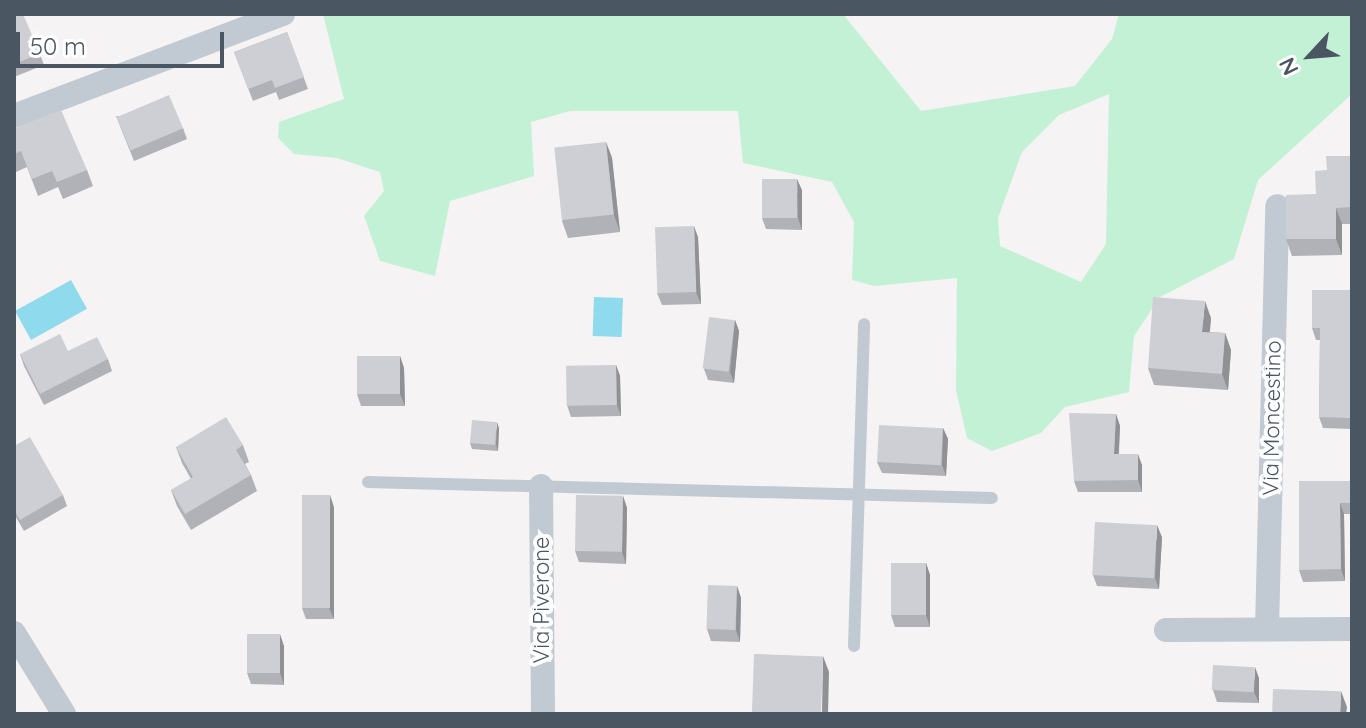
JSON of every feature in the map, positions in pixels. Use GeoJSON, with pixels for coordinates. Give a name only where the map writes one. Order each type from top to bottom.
{"type":"FeatureCollection","features":[{"type":"Feature","properties":{"kind":"street"},"geometry":{"type":"LineString","coordinates":[[14,116],[283,14]]}},
{"type":"Feature","properties":{"kind":"street","name":"Via Moncestino"},"geometry":{"type":"LineString","coordinates":[[1267,629],[1277,206]]}},
{"type":"Feature","properties":{"kind":"street","name":"Via Piverone"},"geometry":{"type":"LineString","coordinates":[[541,486],[543,714]]}},
{"type":"Feature","properties":{"kind":"street"},"geometry":{"type":"LineString","coordinates":[[1166,630],[1352,629]]}},
{"type":"Feature","properties":{"kind":"street"},"geometry":{"type":"LineString","coordinates":[[14,633],[64,714]]}},
{"type":"Feature","properties":{"kind":"lane"},"geometry":{"type":"LineString","coordinates":[[854,646],[864,324]]}},
{"type":"Feature","properties":{"kind":"lane"},"geometry":{"type":"LineString","coordinates":[[368,482],[992,498]]}},
{"type":"Feature","properties":{"kind":"green space"},"geometry":{"type":"Polygon","coordinates":[[[323,14],[843,14],[921,111],[1075,86],[1112,39],[1119,14],[1352,14],[1352,94],[1258,180],[1234,259],[1160,297],[1134,336],[1129,392],[1065,407],[1041,433],[992,451],[967,438],[956,390],[957,278],[874,286],[852,280],[854,222],[832,182],[743,163],[738,111],[570,111],[531,122],[534,176],[450,201],[435,276],[380,261],[364,216],[384,191],[380,172],[337,158],[294,154],[278,138],[279,122],[344,99],[323,14]],[[1109,94],[1059,115],[1022,152],[998,218],[1000,246],[1081,282],[1106,244],[1109,94]]]}},
{"type":"Feature","properties":{"kind":"water"},"geometry":{"type":"Polygon","coordinates":[[[71,280],[87,309],[31,340],[15,311],[71,280]]]}},
{"type":"Feature","properties":{"kind":"water"},"geometry":{"type":"Polygon","coordinates":[[[594,297],[623,298],[622,337],[593,336],[594,297]]]}},
{"type":"Feature","properties":{"kind":"building"},"geometry":{"type":"Polygon","coordinates":[[[14,14],[23,14],[40,54],[14,64],[14,14]]]}},
{"type":"Feature","properties":{"kind":"building"},"geometry":{"type":"Polygon","coordinates":[[[287,32],[304,77],[275,88],[272,80],[248,89],[234,52],[287,32]]]}},
{"type":"Feature","properties":{"kind":"building"},"geometry":{"type":"Polygon","coordinates":[[[169,95],[183,128],[131,150],[117,117],[169,95]]]}},
{"type":"Feature","properties":{"kind":"building"},"geometry":{"type":"Polygon","coordinates":[[[61,110],[87,170],[57,182],[52,171],[32,179],[21,151],[14,154],[14,129],[61,110]]]}},
{"type":"Feature","properties":{"kind":"building"},"geometry":{"type":"Polygon","coordinates":[[[606,142],[614,215],[562,220],[554,147],[606,142]]]}},
{"type":"Feature","properties":{"kind":"building"},"geometry":{"type":"Polygon","coordinates":[[[1326,156],[1352,156],[1352,207],[1336,208],[1336,239],[1286,239],[1286,195],[1316,194],[1315,171],[1327,170],[1326,156]]]}},
{"type":"Feature","properties":{"kind":"building"},"geometry":{"type":"Polygon","coordinates":[[[762,179],[797,179],[797,218],[762,218],[762,179]]]}},
{"type":"Feature","properties":{"kind":"building"},"geometry":{"type":"Polygon","coordinates":[[[694,226],[696,292],[657,293],[655,227],[694,226]]]}},
{"type":"Feature","properties":{"kind":"building"},"geometry":{"type":"Polygon","coordinates":[[[1312,290],[1352,290],[1350,418],[1319,417],[1320,328],[1312,328],[1312,290]]]}},
{"type":"Feature","properties":{"kind":"building"},"geometry":{"type":"Polygon","coordinates":[[[1153,297],[1205,301],[1202,332],[1225,333],[1222,374],[1148,368],[1153,297]]]}},
{"type":"Feature","properties":{"kind":"building"},"geometry":{"type":"Polygon","coordinates":[[[709,317],[735,320],[728,372],[703,369],[709,317]]]}},
{"type":"Feature","properties":{"kind":"building"},"geometry":{"type":"Polygon","coordinates":[[[60,334],[68,351],[97,337],[108,359],[40,394],[20,354],[60,334]]]}},
{"type":"Feature","properties":{"kind":"building"},"geometry":{"type":"Polygon","coordinates":[[[357,356],[400,356],[400,394],[357,394],[357,356]]]}},
{"type":"Feature","properties":{"kind":"building"},"geometry":{"type":"Polygon","coordinates":[[[616,365],[617,405],[567,406],[566,366],[616,365]]]}},
{"type":"Feature","properties":{"kind":"building"},"geometry":{"type":"Polygon","coordinates":[[[1069,413],[1116,414],[1114,454],[1138,454],[1138,480],[1074,481],[1069,413]]]}},
{"type":"Feature","properties":{"kind":"building"},"geometry":{"type":"Polygon","coordinates":[[[226,417],[243,445],[236,450],[251,475],[185,514],[171,490],[193,477],[176,447],[226,417]]]}},
{"type":"Feature","properties":{"kind":"building"},"geometry":{"type":"Polygon","coordinates":[[[472,420],[497,422],[495,445],[470,443],[472,420]]]}},
{"type":"Feature","properties":{"kind":"building"},"geometry":{"type":"Polygon","coordinates":[[[879,425],[943,428],[941,465],[877,462],[879,425]]]}},
{"type":"Feature","properties":{"kind":"building"},"geometry":{"type":"Polygon","coordinates":[[[30,437],[63,495],[20,520],[14,510],[14,446],[30,437]]]}},
{"type":"Feature","properties":{"kind":"building"},"geometry":{"type":"Polygon","coordinates":[[[1299,481],[1352,481],[1352,503],[1340,503],[1341,569],[1299,570],[1299,481]]]}},
{"type":"Feature","properties":{"kind":"building"},"geometry":{"type":"Polygon","coordinates":[[[302,495],[330,495],[330,608],[302,608],[302,495]]]}},
{"type":"Feature","properties":{"kind":"building"},"geometry":{"type":"Polygon","coordinates":[[[576,495],[623,496],[622,552],[575,551],[576,495]]]}},
{"type":"Feature","properties":{"kind":"building"},"geometry":{"type":"Polygon","coordinates":[[[1095,522],[1157,525],[1154,578],[1092,575],[1095,522]]]}},
{"type":"Feature","properties":{"kind":"building"},"geometry":{"type":"Polygon","coordinates":[[[891,563],[926,563],[926,615],[891,615],[891,563]]]}},
{"type":"Feature","properties":{"kind":"building"},"geometry":{"type":"Polygon","coordinates":[[[708,585],[737,586],[735,630],[706,629],[708,585]]]}},
{"type":"Feature","properties":{"kind":"building"},"geometry":{"type":"Polygon","coordinates":[[[247,634],[280,634],[280,673],[247,673],[247,634]]]}},
{"type":"Feature","properties":{"kind":"building"},"geometry":{"type":"Polygon","coordinates":[[[754,654],[823,656],[821,714],[752,714],[754,654]]]}},
{"type":"Feature","properties":{"kind":"building"},"geometry":{"type":"Polygon","coordinates":[[[1213,665],[1255,667],[1254,692],[1212,690],[1213,665]]]}},
{"type":"Feature","properties":{"kind":"building"},"geometry":{"type":"Polygon","coordinates":[[[1273,689],[1341,691],[1340,714],[1272,714],[1273,689]]]}}]}
